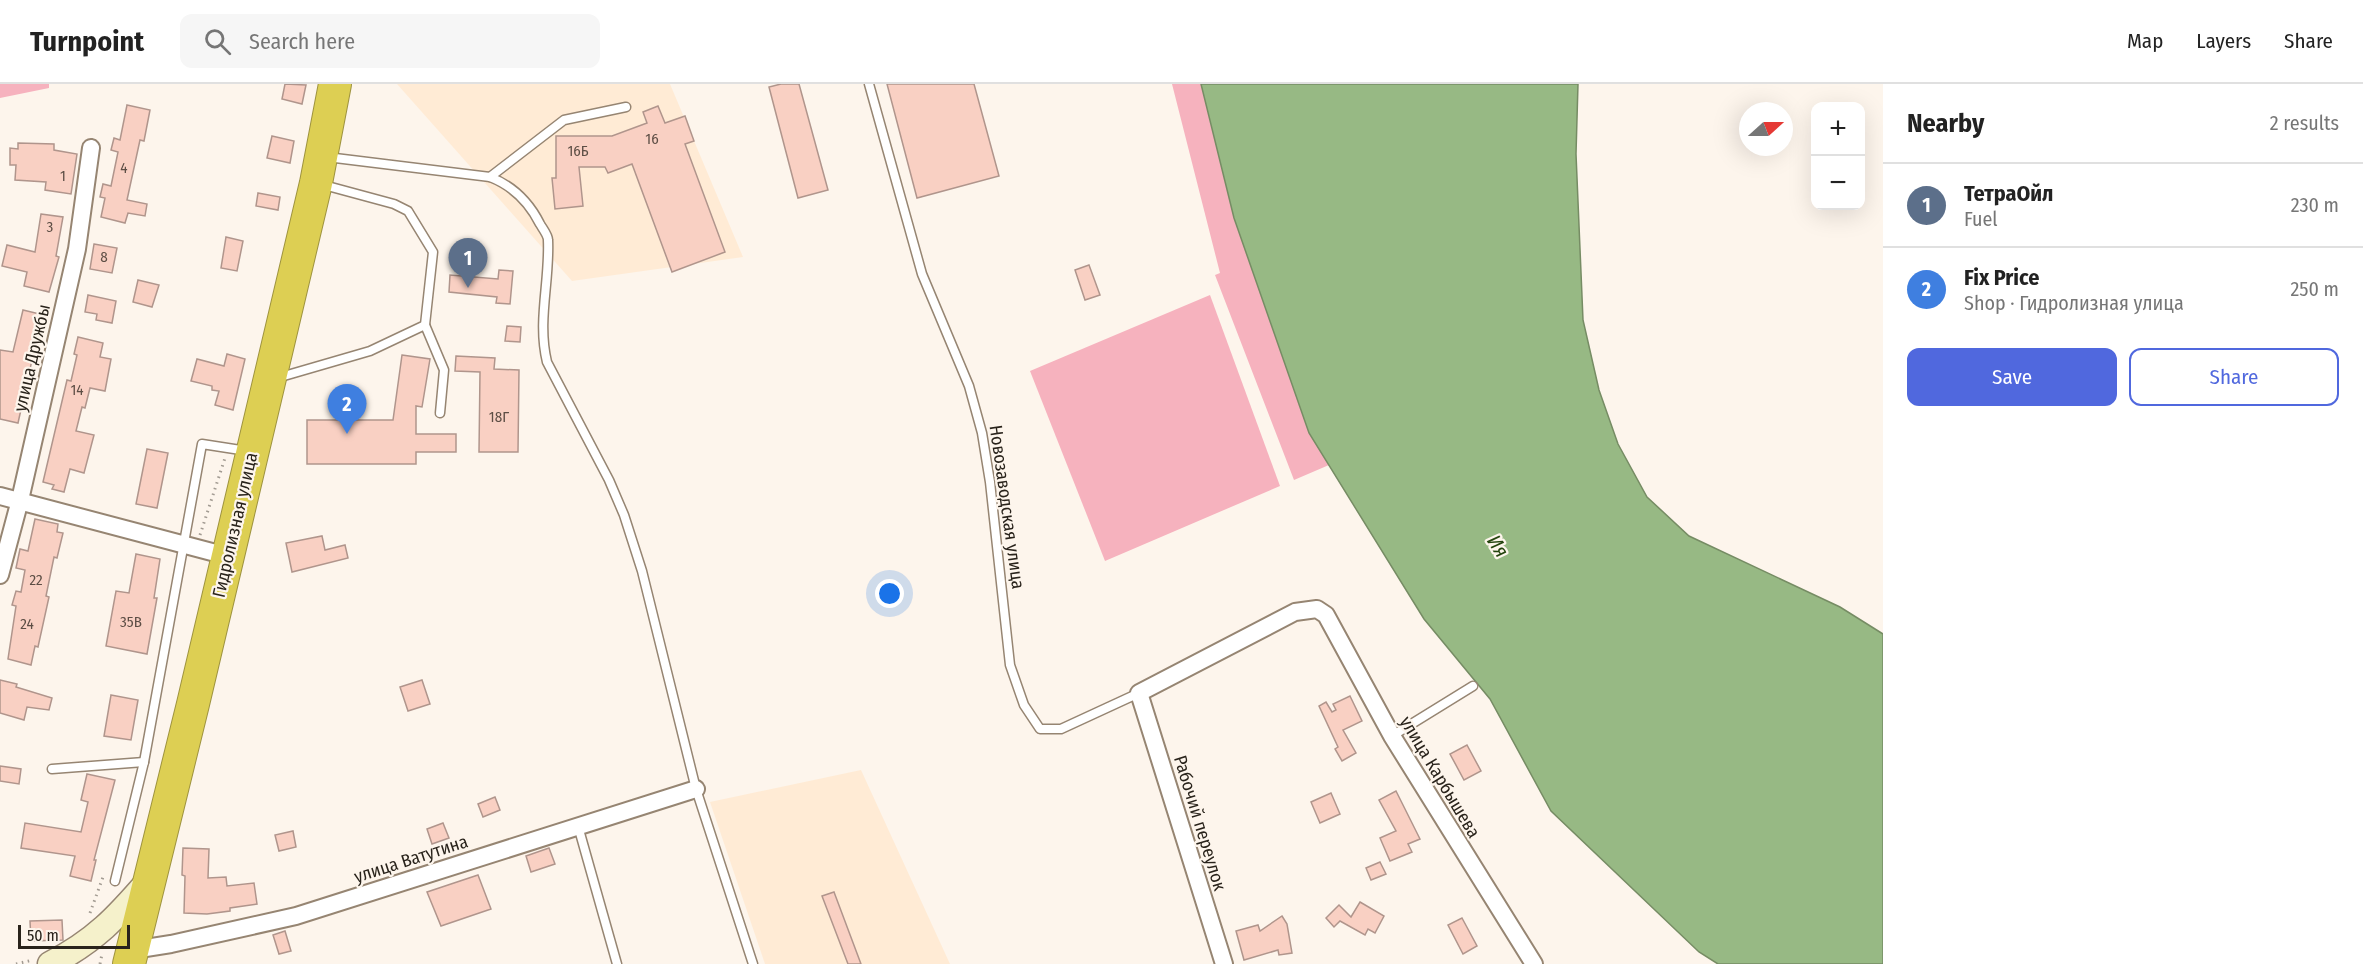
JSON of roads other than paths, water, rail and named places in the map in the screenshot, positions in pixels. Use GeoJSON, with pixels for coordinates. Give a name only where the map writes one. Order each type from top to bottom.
{"type":"FeatureCollection","features":[{"type":"Feature","properties":{"kind":"highway","name":"Гидролизная улица"},"geometry":{"type":"LineString","coordinates":[[131,957],[227,556],[240,450],[268,381],[318,170],[335,84]]}},
{"type":"Feature","properties":{"kind":"street","name":"улица Дружбы"},"geometry":{"type":"LineString","coordinates":[[0,575],[20,500],[77,249],[91,148]]}},
{"type":"Feature","properties":{"kind":"street"},"geometry":{"type":"LineString","coordinates":[[0,496],[227,556]]}},
{"type":"Feature","properties":{"kind":"street","name":"улица Карбышева"},"geometry":{"type":"LineString","coordinates":[[1139,693],[1295,612],[1317,609],[1326,615],[1392,736],[1534,964]]}},
{"type":"Feature","properties":{"kind":"street","name":"Рабочий переулок"},"geometry":{"type":"LineString","coordinates":[[1139,693],[1224,964]]}},
{"type":"Feature","properties":{"kind":"street","name":"улица Ватутина"},"geometry":{"type":"LineString","coordinates":[[131,957],[171,944],[296,916],[696,789]]}},
{"type":"Feature","properties":{"kind":"street"},"geometry":{"type":"LineString","coordinates":[[50,964],[74,952],[99,934],[151,878]]}},
{"type":"Feature","properties":{"kind":"lane","name":"Новозаводская улица"},"geometry":{"type":"LineString","coordinates":[[869,84],[922,274],[969,386],[982,433],[990,482],[1010,665],[1024,705],[1040,729],[1061,729],[1139,693]]}},
{"type":"Feature","properties":{"kind":"lane"},"geometry":{"type":"LineString","coordinates":[[490,177],[564,120],[626,107]]}},
{"type":"Feature","properties":{"kind":"lane"},"geometry":{"type":"LineString","coordinates":[[318,170],[490,177],[504,182],[520,195],[534,213],[548,238],[542,341],[547,362],[609,480],[624,515],[642,571],[696,789],[753,964]]}},
{"type":"Feature","properties":{"kind":"lane"},"geometry":{"type":"LineString","coordinates":[[318,170],[408,211],[433,252],[425,325],[444,370],[440,413]]}},
{"type":"Feature","properties":{"kind":"lane"},"geometry":{"type":"LineString","coordinates":[[268,381],[370,351],[425,325]]}},
{"type":"Feature","properties":{"kind":"lane"},"geometry":{"type":"LineString","coordinates":[[115,881],[144,762],[190,545],[202,444],[240,450]]}},
{"type":"Feature","properties":{"kind":"lane"},"geometry":{"type":"LineString","coordinates":[[1392,736],[1473,687]]}},
{"type":"Feature","properties":{"kind":"lane"},"geometry":{"type":"LineString","coordinates":[[52,769],[144,762]]}},
{"type":"Feature","properties":{"kind":"lane"},"geometry":{"type":"LineString","coordinates":[[578,826],[617,964]]}},
{"type":"Feature","properties":{"kind":"water","name":"Ия"},"geometry":{"type":"Polygon","coordinates":[[[1201,84],[1578,84],[1576,154],[1583,320],[1599,390],[1618,444],[1647,497],[1689,536],[1840,607],[1883,634],[1883,964],[1718,964],[1699,952],[1551,811],[1490,699],[1424,619],[1309,433],[1234,218],[1201,84]]]}},
{"type":"Feature","properties":{"kind":"place","name":"ТетраОйл"},"geometry":{"type":"Point","coordinates":[468,288]}},
{"type":"Feature","properties":{"kind":"place","name":"Fix Price"},"geometry":{"type":"Point","coordinates":[347,434]}}]}
